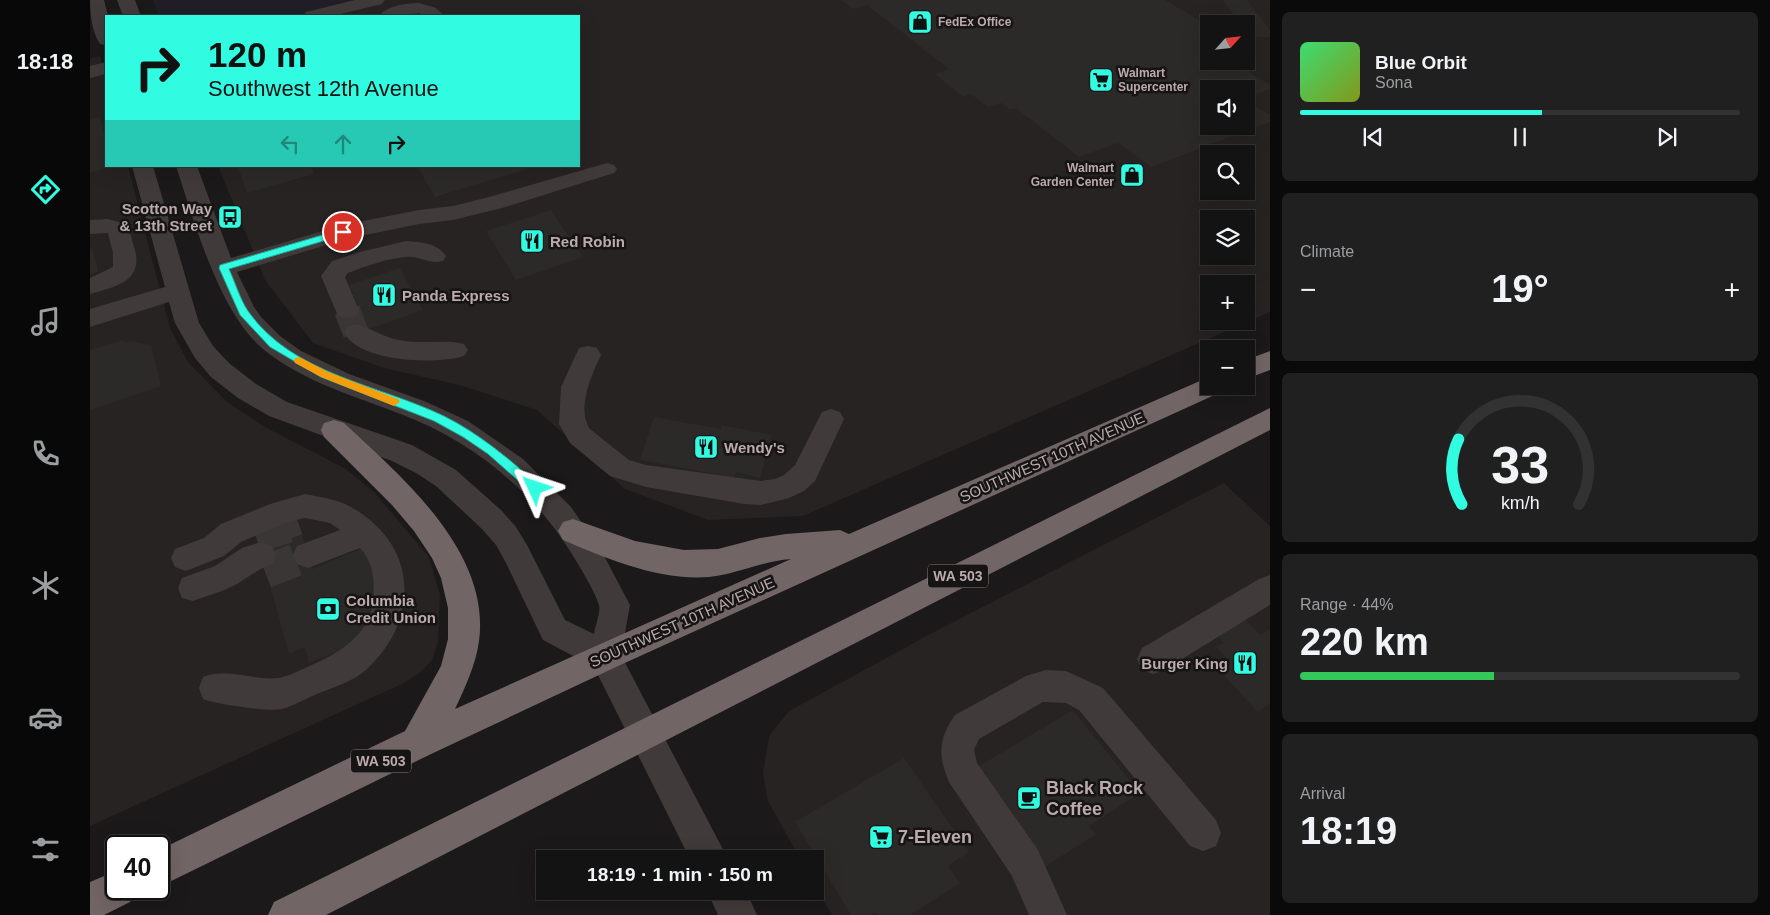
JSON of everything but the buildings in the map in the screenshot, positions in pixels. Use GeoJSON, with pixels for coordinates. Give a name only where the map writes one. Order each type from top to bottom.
{"type":"FeatureCollection","features":[{"type":"Feature","properties":{"kind":"highway"},"geometry":{"type":"LineString","coordinates":[[1255,366],[1270,360]]}},
{"type":"Feature","properties":{"kind":"highway","name":"SOUTHWEST 10TH AVENUE"},"geometry":{"type":"LineString","coordinates":[[170,864],[417,743],[606,656],[1200,390]]}},
{"type":"Feature","properties":{"kind":"highway","name":"WA 503"},"geometry":{"type":"LineString","coordinates":[[287,915],[1270,418]]}},
{"type":"Feature","properties":{"kind":"highway"},"geometry":{"type":"LineString","coordinates":[[334,430],[398,492],[425,522],[443,551],[464,605],[464,641],[455,668],[442,700],[417,743]]}},
{"type":"Feature","properties":{"kind":"highway"},"geometry":{"type":"LineString","coordinates":[[573,531],[610,548],[650,559],[702,564],[742,558],[768,549],[862,541]]}},
{"type":"Feature","properties":{"kind":"highway"},"geometry":{"type":"LineString","coordinates":[[90,902],[105,895]]}},
{"type":"Feature","properties":{"kind":"street"},"geometry":{"type":"LineString","coordinates":[[95,0],[105,36]]}},
{"type":"Feature","properties":{"kind":"street"},"geometry":{"type":"LineString","coordinates":[[126,0],[132,15]]}},
{"type":"Feature","properties":{"kind":"street"},"geometry":{"type":"LineString","coordinates":[[316,15],[376,0]]}},
{"type":"Feature","properties":{"kind":"street"},"geometry":{"type":"LineString","coordinates":[[390,15],[402,10],[416,8],[427,10],[434,15]]}},
{"type":"Feature","properties":{"kind":"street"},"geometry":{"type":"LineString","coordinates":[[90,72],[105,68]]}},
{"type":"Feature","properties":{"kind":"street"},"geometry":{"type":"LineString","coordinates":[[142,167],[188,323],[194,337],[220,370],[248,391],[278,409],[402,453],[446,478],[480,509],[506,536],[517,554],[554,630],[606,656],[705,850]]}},
{"type":"Feature","properties":{"kind":"street"},"geometry":{"type":"LineString","coordinates":[[186,167],[224,268],[244,312],[274,344],[325,375],[438,418],[467,434],[492,450],[545,498],[573,531],[615,605],[606,656]]}},
{"type":"Feature","properties":{"kind":"street"},"geometry":{"type":"LineString","coordinates":[[224,268],[343,232],[494,204],[607,169]]}},
{"type":"Feature","properties":{"kind":"street"},"geometry":{"type":"LineString","coordinates":[[90,227],[108,226],[118,229],[127,264],[124,271],[119,275],[90,286]]}},
{"type":"Feature","properties":{"kind":"street"},"geometry":{"type":"LineString","coordinates":[[347,310],[333,276],[340,267],[406,249],[423,250],[435,256]]}},
{"type":"Feature","properties":{"kind":"street"},"geometry":{"type":"LineString","coordinates":[[90,318],[178,291]]}},
{"type":"Feature","properties":{"kind":"street"},"geometry":{"type":"LineString","coordinates":[[356,333],[366,341],[420,353],[438,354],[455,350]]}},
{"type":"Feature","properties":{"kind":"street"},"geometry":{"type":"LineString","coordinates":[[588,355],[574,387],[572,424],[580,436],[620,468],[646,476],[744,492],[761,493],[779,490],[794,483],[806,473],[831,419]]}},
{"type":"Feature","properties":{"kind":"street"},"geometry":{"type":"LineString","coordinates":[[186,558],[214,547],[231,533],[280,512],[305,506],[347,522],[380,549],[390,580],[388,608],[377,635],[355,659],[342,668],[280,694],[257,694],[235,689],[216,688]]}},
{"type":"Feature","properties":{"kind":"street"},"geometry":{"type":"LineString","coordinates":[[347,522],[303,539],[347,522]]}},
{"type":"Feature","properties":{"kind":"street"},"geometry":{"type":"LineString","coordinates":[[193,588],[226,575],[261,555],[214,547]]}},
{"type":"Feature","properties":{"kind":"street"},"geometry":{"type":"LineString","coordinates":[[1154,659],[1270,589]]}},
{"type":"Feature","properties":{"kind":"street"},"geometry":{"type":"LineString","coordinates":[[1048,915],[1025,863],[961,770],[957,750],[960,737],[967,727],[1038,687],[1050,684],[1064,685],[1078,691],[1091,700],[1203,833]]}},
{"type":"Feature","properties":{"kind":"street"},"geometry":{"type":"LineString","coordinates":[[730,900],[738,915]]}},
{"type":"Feature","properties":{"kind":"shaded area"},"geometry":{"type":"Polygon","coordinates":[[[153,0],[358,0],[294,15],[159,15],[153,0]]]}},
{"type":"Feature","properties":{"kind":"shaded area"},"geometry":{"type":"Polygon","coordinates":[[[356,0],[1270,0],[1270,312],[1255,319],[1255,275],[1200,275],[1200,330],[1229,330],[1206,340],[1200,340],[1200,343],[803,516],[708,520],[625,489],[537,410],[459,385],[384,368],[313,343],[265,280],[218,167],[580,167],[580,15],[293,15],[356,0]]]}},
{"type":"Feature","properties":{"kind":"shaded area"},"geometry":{"type":"Polygon","coordinates":[[[100,56],[105,76],[105,167],[128,167],[170,328],[188,362],[227,402],[265,427],[346,469],[374,492],[429,557],[440,595],[438,642],[432,660],[421,672],[402,684],[90,826],[90,59],[100,56]]]}},
{"type":"Feature","properties":{"kind":"shaded area"},"geometry":{"type":"Polygon","coordinates":[[[1224,483],[1270,526],[1270,915],[832,915],[824,900],[824,850],[795,850],[768,801],[763,773],[769,736],[789,711],[932,633],[1224,483]]]}},
{"type":"Feature","properties":{"kind":"tunnel"},"geometry":{"type":"LineString","coordinates":[[347,310],[356,333]]}},
{"type":"Feature","properties":{"kind":"tunnel"},"geometry":{"type":"LineString","coordinates":[[284,527],[298,522]]}},
{"type":"Feature","properties":{"kind":"tunnel"},"geometry":{"type":"LineString","coordinates":[[256,537],[288,526]]}},
{"type":"Feature","properties":{"kind":"tunnel"},"geometry":{"type":"LineString","coordinates":[[265,572],[308,555]]}},
{"type":"Feature","properties":{"kind":"slow traffic"},"geometry":{"type":"LineString","coordinates":[[299,361],[325,375],[394,402]]}},
{"type":"Feature","properties":{"kind":"place","name":"FedEx Office"},"geometry":{"type":"Point","coordinates":[920,22]}},
{"type":"Feature","properties":{"kind":"place","name":"Walmart Supercenter"},"geometry":{"type":"Point","coordinates":[1101,80]}},
{"type":"Feature","properties":{"kind":"place","name":"Walmart Garden Center"},"geometry":{"type":"Point","coordinates":[1132,175]}},
{"type":"Feature","properties":{"kind":"place","name":"Scotton Way & 13th Street"},"geometry":{"type":"Point","coordinates":[230,217]}},
{"type":"Feature","properties":{"kind":"place","name":"Red Robin"},"geometry":{"type":"Point","coordinates":[532,241]}},
{"type":"Feature","properties":{"kind":"place","name":"Panda Express"},"geometry":{"type":"Point","coordinates":[384,295]}},
{"type":"Feature","properties":{"kind":"place","name":"Wendy's"},"geometry":{"type":"Point","coordinates":[706,447]}},
{"type":"Feature","properties":{"kind":"place","name":"Columbia Credit Union"},"geometry":{"type":"Point","coordinates":[328,609]}},
{"type":"Feature","properties":{"kind":"place","name":"Burger King"},"geometry":{"type":"Point","coordinates":[1245,663]}},
{"type":"Feature","properties":{"kind":"place","name":"Black Rock Coffee"},"geometry":{"type":"Point","coordinates":[1029,798]}},
{"type":"Feature","properties":{"kind":"place","name":"7-Eleven"},"geometry":{"type":"Point","coordinates":[881,837]}},
{"type":"Feature","properties":{"kind":"route"},"geometry":{"type":"LineString","coordinates":[[343,232],[224,268],[244,312],[253,324],[274,344],[299,361],[325,375],[438,418],[467,434],[492,450],[535,488]]}}]}
